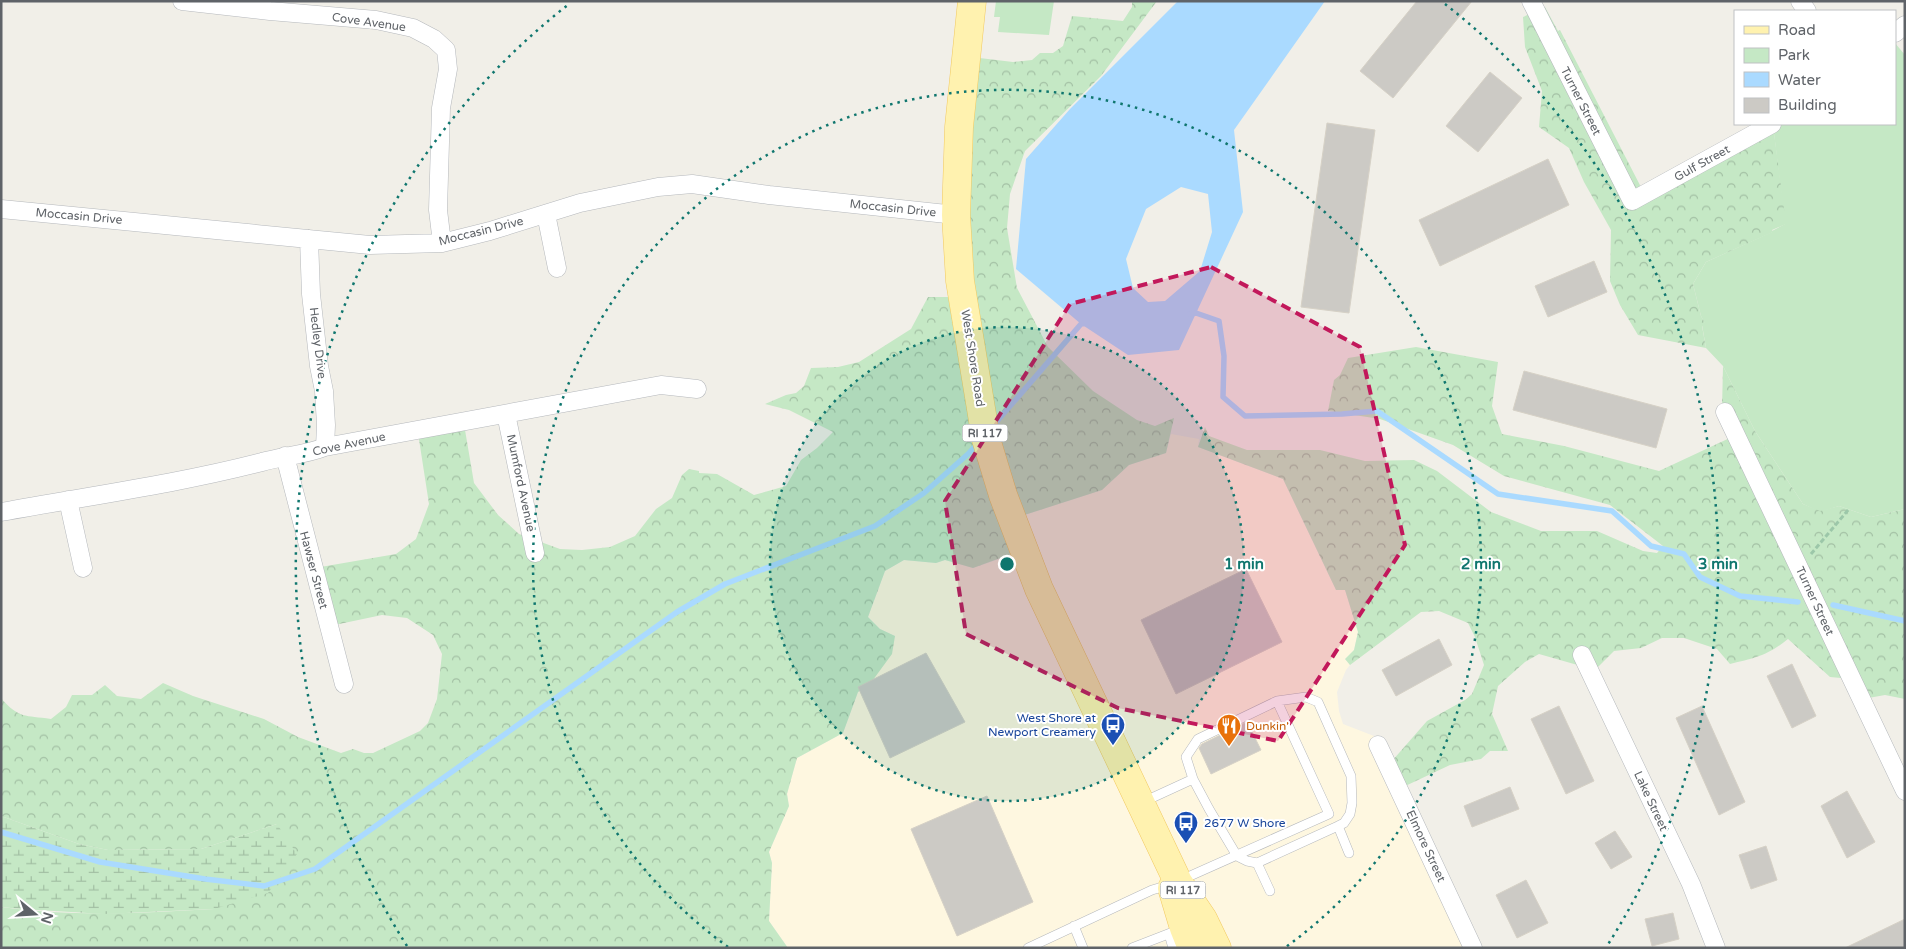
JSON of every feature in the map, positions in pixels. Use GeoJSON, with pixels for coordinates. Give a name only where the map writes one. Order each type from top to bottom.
{"type":"FeatureCollection","features":[{"type":"Feature","properties":{"kind":"main road","name":"West Shore Road"},"geometry":{"type":"LineString","coordinates":[[972,1],[959,127],[956,215],[960,281],[986,439],[1003,495],[1039,589],[1154,830],[1174,883],[1179,939]]}},
{"type":"Feature","properties":{"kind":"main road","name":"West Shore Road"},"geometry":{"type":"LineString","coordinates":[[1174,883],[1203,919],[1217,948]]}},
{"type":"Feature","properties":{"kind":"street","name":"Cove Avenue"},"geometry":{"type":"LineString","coordinates":[[182,1],[376,20],[413,28],[434,39],[446,50],[448,69],[441,108],[438,210],[442,243]]}},
{"type":"Feature","properties":{"kind":"street","name":"Turner Street"},"geometry":{"type":"LineString","coordinates":[[1531,1],[1632,201]]}},
{"type":"Feature","properties":{"kind":"street","name":"Gulf Street"},"geometry":{"type":"LineString","coordinates":[[1632,201],[1770,125]]}},
{"type":"Feature","properties":{"kind":"street","name":"Moccasin Drive"},"geometry":{"type":"LineString","coordinates":[[1,209],[370,246],[442,243],[490,231],[580,203],[658,187],[692,184],[769,195],[956,215]]}},
{"type":"Feature","properties":{"kind":"street"},"geometry":{"type":"LineString","coordinates":[[546,214],[557,268]]}},
{"type":"Feature","properties":{"kind":"street","name":"Hedley Drive"},"geometry":{"type":"LineString","coordinates":[[309,239],[311,294],[319,366],[324,391],[325,446]]}},
{"type":"Feature","properties":{"kind":"street","name":"Cove Avenue"},"geometry":{"type":"LineString","coordinates":[[1,512],[212,475],[284,456],[310,452],[325,446],[661,385],[698,389]]}},
{"type":"Feature","properties":{"kind":"street","name":"Turner Street"},"geometry":{"type":"LineString","coordinates":[[1725,412],[1905,791]]}},
{"type":"Feature","properties":{"kind":"street","name":"Mumford Avenue"},"geometry":{"type":"LineString","coordinates":[[506,414],[535,553]]}},
{"type":"Feature","properties":{"kind":"street","name":"Hawser Street"},"geometry":{"type":"LineString","coordinates":[[284,456],[344,684]]}},
{"type":"Feature","properties":{"kind":"street"},"geometry":{"type":"LineString","coordinates":[[68,500],[83,568]]}},
{"type":"Feature","properties":{"kind":"street","name":"Lake Street"},"geometry":{"type":"LineString","coordinates":[[1582,655],[1691,884],[1716,948]]}},
{"type":"Feature","properties":{"kind":"street","name":"Elmore Street"},"geometry":{"type":"LineString","coordinates":[[1378,745],[1473,948]]}},
{"type":"Feature","properties":{"kind":"lane"},"geometry":{"type":"LineString","coordinates":[[1306,697],[1318,702],[1351,776],[1352,803],[1350,814],[1344,823],[1257,863],[1237,856],[1193,779],[1186,756],[1198,739],[1277,701],[1306,697]]}},
{"type":"Feature","properties":{"kind":"lane"},"geometry":{"type":"LineString","coordinates":[[1028,948],[1152,890],[1174,883],[1237,856],[1329,814],[1277,701]]}},
{"type":"Feature","properties":{"kind":"lane"},"geometry":{"type":"LineString","coordinates":[[1140,803],[1193,779]]}},
{"type":"Feature","properties":{"kind":"lane"},"geometry":{"type":"LineString","coordinates":[[1338,826],[1349,853]]}},
{"type":"Feature","properties":{"kind":"lane"},"geometry":{"type":"LineString","coordinates":[[1257,863],[1270,892]]}},
{"type":"Feature","properties":{"kind":"lane"},"geometry":{"type":"LineString","coordinates":[[1074,926],[1083,948]]}},
{"type":"Feature","properties":{"kind":"lane"},"geometry":{"type":"LineString","coordinates":[[1132,948],[1179,939]]}},
{"type":"Feature","properties":{"kind":"path"},"geometry":{"type":"LineString","coordinates":[[1809,557],[1849,509]]}},
{"type":"Feature","properties":{"kind":"highlighted area"},"geometry":{"type":"Polygon","coordinates":[[[1211,267],[1360,347],[1405,545],[1278,741],[1118,708],[966,634],[945,501],[1070,304],[1211,267]]]}},
{"type":"Feature","properties":{"kind":"shaded area"},"geometry":{"type":"Polygon","coordinates":[[[1171,434],[1199,439],[1198,447],[1283,479],[1336,590],[1345,590],[1358,632],[1354,650],[1345,659],[1350,665],[1337,692],[1339,711],[1343,724],[1374,736],[1474,948],[788,948],[769,921],[772,863],[769,852],[789,806],[787,794],[797,758],[843,733],[858,692],[870,684],[895,636],[880,629],[868,617],[885,571],[904,560],[936,563],[945,560],[973,568],[1017,553],[1009,520],[1102,490],[1129,465],[1166,453],[1171,434]]]}},
{"type":"Feature","properties":{"kind":"green space"},"geometry":{"type":"Polygon","coordinates":[[[996,1],[1054,1],[1049,35],[998,32],[1000,17],[994,17],[996,1]]]}},
{"type":"Feature","properties":{"kind":"green space"},"geometry":{"type":"Polygon","coordinates":[[[1132,1],[1157,1],[1101,76],[1025,151],[1010,194],[1007,228],[1017,288],[1048,347],[1093,391],[1137,420],[1155,426],[1174,418],[1166,453],[1129,465],[1102,490],[1009,520],[1017,552],[973,568],[945,560],[936,563],[904,560],[885,571],[868,617],[880,629],[895,636],[892,654],[870,684],[858,692],[843,733],[797,758],[787,794],[789,806],[769,852],[772,863],[769,921],[788,948],[1,948],[1,907],[81,913],[134,913],[214,909],[277,824],[201,849],[108,850],[79,844],[1,816],[1,698],[18,713],[51,719],[66,707],[72,695],[92,695],[105,685],[117,696],[141,699],[163,683],[193,696],[264,719],[298,737],[341,753],[353,749],[364,753],[373,753],[420,731],[428,723],[437,699],[442,654],[433,635],[407,618],[382,615],[325,627],[309,569],[396,554],[416,539],[429,504],[418,433],[464,424],[474,483],[498,515],[519,534],[560,549],[582,550],[610,547],[635,536],[656,509],[672,498],[682,475],[689,469],[699,471],[699,473],[717,474],[754,495],[786,486],[801,460],[817,448],[833,432],[789,410],[765,404],[796,393],[804,386],[811,368],[838,367],[859,362],[911,329],[928,297],[956,297],[963,56],[1013,62],[1032,60],[1040,53],[1053,53],[1063,46],[1072,16],[1123,21],[1132,7],[1132,1]]]}},
{"type":"Feature","properties":{"kind":"green space"},"geometry":{"type":"Polygon","coordinates":[[[1545,7],[1558,31],[1560,30],[1643,191],[1773,125],[1786,224],[1772,230],[1773,232],[1706,262],[1693,284],[1701,316],[1706,325],[1702,326],[1706,348],[1638,335],[1620,305],[1610,281],[1611,230],[1584,182],[1569,148],[1539,127],[1542,91],[1525,47],[1523,17],[1545,7]]]}},
{"type":"Feature","properties":{"kind":"green space"},"geometry":{"type":"Polygon","coordinates":[[[1896,44],[1905,55],[1905,509],[1871,517],[1839,506],[1820,512],[1803,504],[1755,431],[1723,366],[1706,348],[1702,325],[1705,324],[1701,316],[1693,284],[1706,262],[1772,232],[1785,224],[1773,125],[1896,125],[1896,44]]]}},
{"type":"Feature","properties":{"kind":"green space"},"geometry":{"type":"Polygon","coordinates":[[[1416,347],[1498,362],[1492,406],[1502,434],[1564,446],[1659,471],[1734,436],[1722,409],[1723,366],[1755,431],[1803,504],[1820,511],[1839,506],[1871,517],[1905,509],[1905,699],[1885,695],[1863,699],[1852,679],[1830,677],[1788,639],[1760,656],[1730,664],[1717,649],[1684,638],[1662,638],[1641,648],[1614,651],[1595,670],[1539,654],[1525,662],[1498,686],[1492,714],[1508,751],[1490,751],[1481,759],[1450,765],[1401,788],[1392,761],[1427,721],[1465,700],[1472,694],[1484,665],[1475,637],[1468,623],[1439,611],[1421,612],[1350,665],[1345,659],[1354,650],[1358,632],[1345,590],[1336,590],[1283,479],[1198,447],[1205,427],[1209,436],[1247,450],[1320,450],[1365,461],[1414,460],[1437,471],[1491,512],[1541,531],[1597,531],[1643,551],[1657,553],[1663,546],[1610,505],[1504,476],[1453,445],[1380,419],[1328,411],[1334,380],[1340,375],[1348,358],[1416,347]]]}},
{"type":"Feature","properties":{"kind":"green space"},"geometry":{"type":"Polygon","coordinates":[[[1,816],[79,844],[108,850],[201,849],[277,824],[297,854],[268,893],[214,909],[104,914],[1,907],[1,816]]]}},
{"type":"Feature","properties":{"kind":"water"},"geometry":{"type":"Polygon","coordinates":[[[1178,1],[1325,1],[1234,130],[1243,212],[1179,350],[1128,355],[1081,324],[1016,269],[1026,159],[1070,109],[1178,1]],[[1181,187],[1146,209],[1126,259],[1133,288],[1148,302],[1165,301],[1200,271],[1212,232],[1208,194],[1181,187]]]}},
{"type":"Feature","properties":{"kind":"building"},"geometry":{"type":"Polygon","coordinates":[[[1417,1],[1472,1],[1393,98],[1360,71],[1417,1]]]}},
{"type":"Feature","properties":{"kind":"building"},"geometry":{"type":"Polygon","coordinates":[[[1490,72],[1522,98],[1478,152],[1446,126],[1490,72]]]}},
{"type":"Feature","properties":{"kind":"building"},"geometry":{"type":"Polygon","coordinates":[[[1327,123],[1375,130],[1349,313],[1301,307],[1327,123]]]}},
{"type":"Feature","properties":{"kind":"building"},"geometry":{"type":"Polygon","coordinates":[[[1548,159],[1569,205],[1440,266],[1419,220],[1548,159]]]}},
{"type":"Feature","properties":{"kind":"building"},"geometry":{"type":"Polygon","coordinates":[[[1594,261],[1607,292],[1548,317],[1535,286],[1594,261]]]}},
{"type":"Feature","properties":{"kind":"building"},"geometry":{"type":"Polygon","coordinates":[[[1524,371],[1667,409],[1656,448],[1513,410],[1524,371]]]}},
{"type":"Feature","properties":{"kind":"building"},"geometry":{"type":"Polygon","coordinates":[[[1246,569],[1282,642],[1176,694],[1141,620],[1246,569]]]}},
{"type":"Feature","properties":{"kind":"building"},"geometry":{"type":"Polygon","coordinates":[[[1439,639],[1452,665],[1396,696],[1382,670],[1439,639]]]}},
{"type":"Feature","properties":{"kind":"building"},"geometry":{"type":"Polygon","coordinates":[[[926,653],[965,722],[890,758],[858,687],[926,653]]]}},
{"type":"Feature","properties":{"kind":"building"},"geometry":{"type":"Polygon","coordinates":[[[1792,664],[1816,716],[1792,728],[1767,676],[1792,664]]]}},
{"type":"Feature","properties":{"kind":"building"},"geometry":{"type":"Polygon","coordinates":[[[1559,706],[1594,781],[1566,794],[1531,719],[1559,706]]]}},
{"type":"Feature","properties":{"kind":"building"},"geometry":{"type":"Polygon","coordinates":[[[1702,706],[1745,802],[1719,815],[1676,718],[1702,706]]]}},
{"type":"Feature","properties":{"kind":"building","name":"Dunkin'"},"geometry":{"type":"Polygon","coordinates":[[[1247,722],[1261,750],[1211,774],[1199,748],[1202,744],[1247,722]]]}},
{"type":"Feature","properties":{"kind":"building"},"geometry":{"type":"Polygon","coordinates":[[[1510,787],[1519,809],[1472,827],[1464,806],[1510,787]]]}},
{"type":"Feature","properties":{"kind":"building"},"geometry":{"type":"Polygon","coordinates":[[[1847,791],[1875,842],[1847,858],[1821,806],[1847,791]]]}},
{"type":"Feature","properties":{"kind":"building"},"geometry":{"type":"Polygon","coordinates":[[[987,796],[1033,902],[957,936],[911,829],[987,796]]]}},
{"type":"Feature","properties":{"kind":"building"},"geometry":{"type":"Polygon","coordinates":[[[1615,831],[1632,857],[1611,869],[1595,843],[1615,831]]]}},
{"type":"Feature","properties":{"kind":"building"},"geometry":{"type":"Polygon","coordinates":[[[1766,846],[1777,880],[1751,889],[1739,855],[1766,846]]]}},
{"type":"Feature","properties":{"kind":"building"},"geometry":{"type":"Polygon","coordinates":[[[1526,880],[1548,923],[1517,938],[1496,895],[1526,880]]]}},
{"type":"Feature","properties":{"kind":"building"},"geometry":{"type":"Polygon","coordinates":[[[1673,913],[1679,939],[1652,946],[1645,919],[1673,913]]]}},
{"type":"Feature","properties":{"kind":"building"},"geometry":{"type":"Polygon","coordinates":[[[1905,919],[1905,948],[1845,948],[1905,919]]]}},
{"type":"Feature","properties":{"kind":"waterway"},"geometry":{"type":"LineString","coordinates":[[1190,314],[1196,313],[1219,321],[1224,356],[1223,397],[1245,416],[1342,414],[1377,411],[1498,494],[1612,511],[1651,546],[1684,554],[1700,577],[1740,596],[1798,602]]}},
{"type":"Feature","properties":{"kind":"waterway"},"geometry":{"type":"LineString","coordinates":[[992,427],[1081,324],[1088,323]]}},
{"type":"Feature","properties":{"kind":"waterway"},"geometry":{"type":"LineString","coordinates":[[1,832],[100,862],[205,879],[264,886],[315,869],[677,612],[725,584],[875,526],[924,493],[978,443]]}},
{"type":"Feature","properties":{"kind":"waterway"},"geometry":{"type":"LineString","coordinates":[[1833,605],[1905,621]]}},
{"type":"Feature","properties":{"kind":"place","name":"West Shore at Newport Creamery"},"geometry":{"type":"Point","coordinates":[1113,746]}},
{"type":"Feature","properties":{"kind":"place","name":"Dunkin'"},"geometry":{"type":"Point","coordinates":[1229,747]}},
{"type":"Feature","properties":{"kind":"place","name":"2677 W Shore"},"geometry":{"type":"Point","coordinates":[1186,844]}}]}
